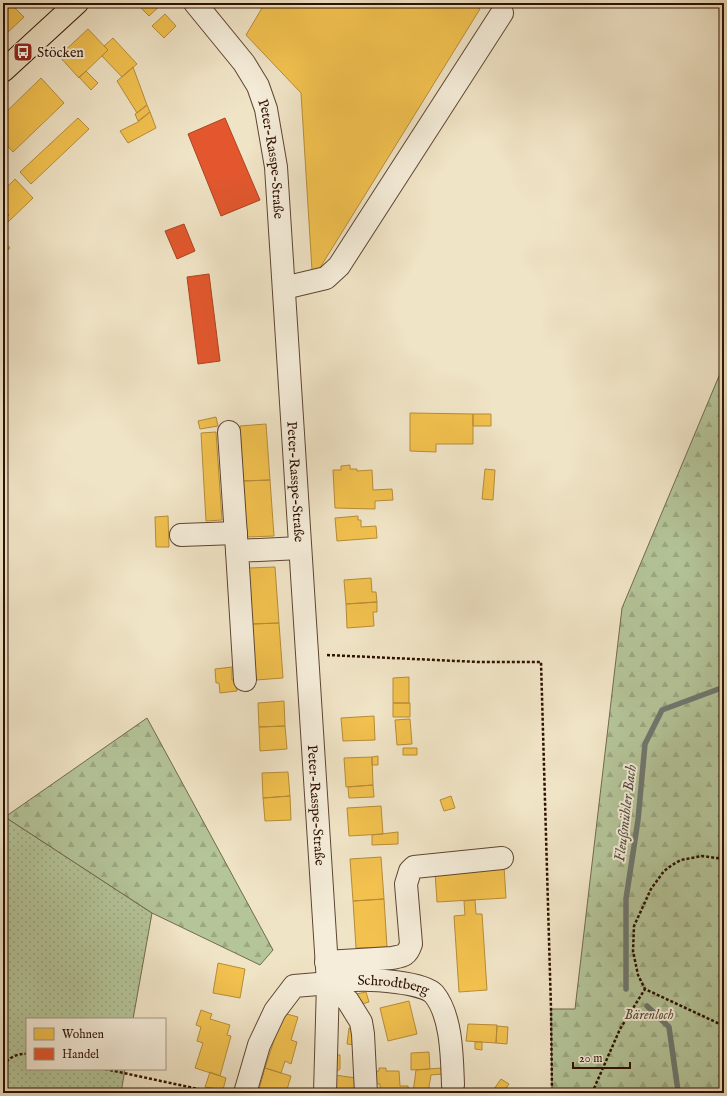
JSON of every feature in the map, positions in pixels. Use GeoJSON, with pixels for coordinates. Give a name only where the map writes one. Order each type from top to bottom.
{"type":"FeatureCollection","features":[{"type":"Feature","properties":{"kind":"main road"},"geometry":{"type":"LineString","coordinates":[[3,71],[77,3]]}},
{"type":"Feature","properties":{"kind":"street","name":"Peter-Rasspe-Straße"},"geometry":{"type":"LineString","coordinates":[[195,3],[244,63],[258,86],[266,109],[276,167],[327,973]]}},
{"type":"Feature","properties":{"kind":"street"},"geometry":{"type":"LineString","coordinates":[[284,288],[326,278],[339,266],[502,13]]}},
{"type":"Feature","properties":{"kind":"street"},"geometry":{"type":"LineString","coordinates":[[229,432],[245,680]]}},
{"type":"Feature","properties":{"kind":"street"},"geometry":{"type":"LineString","coordinates":[[181,535],[300,548]]}},
{"type":"Feature","properties":{"kind":"street"},"geometry":{"type":"LineString","coordinates":[[325,1093],[327,973],[402,956],[408,951],[411,944],[406,884],[410,871],[414,867],[502,858]]}},
{"type":"Feature","properties":{"kind":"street","name":"Schrodtberg"},"geometry":{"type":"LineString","coordinates":[[327,973],[348,1001],[361,1022],[366,1093]]}},
{"type":"Feature","properties":{"kind":"street","name":"Schrodtberg"},"geometry":{"type":"LineString","coordinates":[[245,1093],[259,1045],[275,1011],[294,986],[327,973],[354,980],[404,983],[419,986],[433,993],[441,1006],[448,1025],[452,1051],[453,1085]]}},
{"type":"Feature","properties":{"kind":"path"},"geometry":{"type":"LineString","coordinates":[[307,654],[479,662],[541,662],[552,1093]]}},
{"type":"Feature","properties":{"kind":"path"},"geometry":{"type":"LineString","coordinates":[[724,859],[702,856],[681,860],[664,871],[651,889],[634,926],[633,951],[638,975],[645,989],[724,1026]]}},
{"type":"Feature","properties":{"kind":"path"},"geometry":{"type":"LineString","coordinates":[[592,1093],[620,1029],[645,989]]}},
{"type":"Feature","properties":{"kind":"path"},"geometry":{"type":"LineString","coordinates":[[3,1065],[8,1059],[26,1054]]}},
{"type":"Feature","properties":{"kind":"path"},"geometry":{"type":"LineString","coordinates":[[110,1070],[217,1093]]}},
{"type":"Feature","properties":{"kind":"green space","name":"Bärenloch"},"geometry":{"type":"Polygon","coordinates":[[[724,364],[724,1093],[552,1093],[551,1009],[575,1009],[622,608],[724,364]]]}},
{"type":"Feature","properties":{"kind":"green space"},"geometry":{"type":"Polygon","coordinates":[[[147,718],[273,950],[260,965],[152,913],[5,817],[147,718]]]}},
{"type":"Feature","properties":{"kind":"green space"},"geometry":{"type":"Polygon","coordinates":[[[5,817],[152,913],[133,1018],[26,1018],[26,1070],[125,1070],[121,1093],[3,1093],[3,821],[5,817]]]}},
{"type":"Feature","properties":{"kind":"building: Wohnen"},"geometry":{"type":"Polygon","coordinates":[[[3,3],[10,3],[24,17],[6,34],[3,31],[3,3]]]}},
{"type":"Feature","properties":{"kind":"building: Wohnen"},"geometry":{"type":"Polygon","coordinates":[[[146,3],[163,3],[149,16],[141,8],[146,3]]]}},
{"type":"Feature","properties":{"kind":"building: Wohnen"},"geometry":{"type":"Polygon","coordinates":[[[265,3],[470,3],[480,9],[318,271],[312,270],[301,93],[246,35],[265,3]]]}},
{"type":"Feature","properties":{"kind":"building: Wohnen"},"geometry":{"type":"Polygon","coordinates":[[[165,14],[176,26],[164,38],[152,26],[165,14]]]}},
{"type":"Feature","properties":{"kind":"building: Wohnen"},"geometry":{"type":"Polygon","coordinates":[[[88,29],[108,50],[79,78],[59,56],[88,29]]]}},
{"type":"Feature","properties":{"kind":"building: Wohnen"},"geometry":{"type":"Polygon","coordinates":[[[113,38],[137,64],[122,77],[102,56],[108,50],[104,46],[113,38]]]}},
{"type":"Feature","properties":{"kind":"building: Wohnen"},"geometry":{"type":"Polygon","coordinates":[[[133,67],[147,105],[137,113],[117,81],[133,67]]]}},
{"type":"Feature","properties":{"kind":"building: Wohnen"},"geometry":{"type":"Polygon","coordinates":[[[86,71],[98,83],[91,90],[79,77],[86,71]]]}},
{"type":"Feature","properties":{"kind":"building: Wohnen"},"geometry":{"type":"Polygon","coordinates":[[[41,78],[64,103],[13,152],[3,141],[3,115],[41,78]]]}},
{"type":"Feature","properties":{"kind":"building: Wohnen"},"geometry":{"type":"Polygon","coordinates":[[[147,105],[150,112],[138,121],[135,114],[147,105]]]}},
{"type":"Feature","properties":{"kind":"building: Wohnen"},"geometry":{"type":"Polygon","coordinates":[[[150,112],[156,128],[128,143],[120,131],[138,122],[150,112]]]}},
{"type":"Feature","properties":{"kind":"building: Wohnen"},"geometry":{"type":"Polygon","coordinates":[[[78,118],[89,129],[31,184],[20,172],[78,118]]]}},
{"type":"Feature","properties":{"kind":"building: Wohnen"},"geometry":{"type":"Polygon","coordinates":[[[15,179],[33,198],[8,222],[5,219],[9,215],[3,209],[3,191],[15,179]]]}},
{"type":"Feature","properties":{"kind":"building: Wohnen"},"geometry":{"type":"Polygon","coordinates":[[[3,240],[10,248],[3,254],[3,240]]]}},
{"type":"Feature","properties":{"kind":"building: Wohnen"},"geometry":{"type":"Polygon","coordinates":[[[410,413],[473,414],[473,444],[436,444],[436,452],[410,451],[410,413]]]}},
{"type":"Feature","properties":{"kind":"building: Wohnen"},"geometry":{"type":"Polygon","coordinates":[[[473,414],[491,414],[491,426],[473,426],[473,414]]]}},
{"type":"Feature","properties":{"kind":"building: Wohnen"},"geometry":{"type":"Polygon","coordinates":[[[216,417],[218,426],[200,429],[198,421],[216,417]]]}},
{"type":"Feature","properties":{"kind":"building: Wohnen"},"geometry":{"type":"Polygon","coordinates":[[[266,424],[270,480],[243,481],[240,426],[266,424]]]}},
{"type":"Feature","properties":{"kind":"building: Wohnen"},"geometry":{"type":"Polygon","coordinates":[[[216,432],[222,520],[206,521],[201,433],[216,432]]]}},
{"type":"Feature","properties":{"kind":"building: Wohnen"},"geometry":{"type":"Polygon","coordinates":[[[350,465],[350,469],[357,469],[357,471],[372,470],[373,490],[392,489],[393,500],[375,501],[375,509],[335,508],[333,470],[341,470],[341,466],[350,465]]]}},
{"type":"Feature","properties":{"kind":"building: Wohnen"},"geometry":{"type":"Polygon","coordinates":[[[485,469],[495,470],[493,500],[482,499],[485,469]]]}},
{"type":"Feature","properties":{"kind":"building: Wohnen"},"geometry":{"type":"Polygon","coordinates":[[[270,480],[274,536],[247,537],[243,481],[270,480]]]}},
{"type":"Feature","properties":{"kind":"building: Wohnen"},"geometry":{"type":"Polygon","coordinates":[[[168,516],[169,547],[156,547],[155,517],[168,516]]]}},
{"type":"Feature","properties":{"kind":"building: Wohnen"},"geometry":{"type":"Polygon","coordinates":[[[358,516],[358,520],[361,520],[361,527],[376,526],[377,538],[337,541],[335,518],[358,516]]]}},
{"type":"Feature","properties":{"kind":"building: Wohnen"},"geometry":{"type":"Polygon","coordinates":[[[275,567],[279,623],[252,624],[249,568],[275,567]]]}},
{"type":"Feature","properties":{"kind":"building: Wohnen"},"geometry":{"type":"Polygon","coordinates":[[[371,578],[372,592],[376,592],[377,602],[346,604],[344,580],[371,578]]]}},
{"type":"Feature","properties":{"kind":"building: Wohnen"},"geometry":{"type":"Polygon","coordinates":[[[377,602],[377,612],[373,612],[374,626],[347,628],[346,604],[377,602]]]}},
{"type":"Feature","properties":{"kind":"building: Wohnen"},"geometry":{"type":"Polygon","coordinates":[[[279,623],[283,678],[256,680],[252,624],[279,623]]]}},
{"type":"Feature","properties":{"kind":"building: Wohnen"},"geometry":{"type":"Polygon","coordinates":[[[232,667],[232,680],[236,680],[237,691],[220,693],[219,683],[216,683],[215,669],[232,667]]]}},
{"type":"Feature","properties":{"kind":"building: Wohnen"},"geometry":{"type":"Polygon","coordinates":[[[409,677],[409,703],[393,703],[393,678],[409,677]]]}},
{"type":"Feature","properties":{"kind":"building: Wohnen"},"geometry":{"type":"Polygon","coordinates":[[[284,701],[285,726],[259,727],[258,703],[284,701]]]}},
{"type":"Feature","properties":{"kind":"building: Wohnen"},"geometry":{"type":"Polygon","coordinates":[[[393,703],[410,703],[410,717],[393,717],[393,703]]]}},
{"type":"Feature","properties":{"kind":"building: Wohnen"},"geometry":{"type":"Polygon","coordinates":[[[374,716],[375,740],[343,741],[341,718],[374,716]]]}},
{"type":"Feature","properties":{"kind":"building: Wohnen"},"geometry":{"type":"Polygon","coordinates":[[[410,719],[412,744],[397,745],[395,720],[410,719]]]}},
{"type":"Feature","properties":{"kind":"building: Wohnen"},"geometry":{"type":"Polygon","coordinates":[[[285,726],[287,749],[260,751],[259,727],[285,726]]]}},
{"type":"Feature","properties":{"kind":"building: Wohnen"},"geometry":{"type":"Polygon","coordinates":[[[403,748],[417,748],[417,755],[403,755],[403,748]]]}},
{"type":"Feature","properties":{"kind":"building: Wohnen"},"geometry":{"type":"Polygon","coordinates":[[[378,756],[378,765],[372,765],[372,757],[378,756]]]}},
{"type":"Feature","properties":{"kind":"building: Wohnen"},"geometry":{"type":"Polygon","coordinates":[[[372,757],[373,785],[346,787],[344,758],[372,757]]]}},
{"type":"Feature","properties":{"kind":"building: Wohnen"},"geometry":{"type":"Polygon","coordinates":[[[288,772],[290,796],[263,798],[262,773],[288,772]]]}},
{"type":"Feature","properties":{"kind":"building: Wohnen"},"geometry":{"type":"Polygon","coordinates":[[[373,785],[374,797],[349,798],[348,787],[373,785]]]}},
{"type":"Feature","properties":{"kind":"building: Wohnen"},"geometry":{"type":"Polygon","coordinates":[[[290,796],[291,820],[265,821],[263,798],[290,796]]]}},
{"type":"Feature","properties":{"kind":"building: Wohnen"},"geometry":{"type":"Polygon","coordinates":[[[451,796],[455,808],[444,811],[440,800],[451,796]]]}},
{"type":"Feature","properties":{"kind":"building: Wohnen"},"geometry":{"type":"Polygon","coordinates":[[[381,806],[383,834],[349,836],[347,808],[381,806]]]}},
{"type":"Feature","properties":{"kind":"building: Wohnen"},"geometry":{"type":"Polygon","coordinates":[[[398,832],[398,844],[372,845],[372,835],[398,832]]]}},
{"type":"Feature","properties":{"kind":"building: Wohnen"},"geometry":{"type":"Polygon","coordinates":[[[381,857],[384,899],[353,901],[350,859],[381,857]]]}},
{"type":"Feature","properties":{"kind":"building: Wohnen"},"geometry":{"type":"Polygon","coordinates":[[[504,867],[506,898],[437,902],[435,872],[504,867]]]}},
{"type":"Feature","properties":{"kind":"building: Wohnen"},"geometry":{"type":"Polygon","coordinates":[[[384,899],[387,947],[356,948],[353,901],[384,899]]]}},
{"type":"Feature","properties":{"kind":"building: Wohnen"},"geometry":{"type":"Polygon","coordinates":[[[475,900],[476,914],[482,914],[487,990],[459,992],[454,916],[465,915],[464,901],[475,900]]]}},
{"type":"Feature","properties":{"kind":"building: Wohnen"},"geometry":{"type":"Polygon","coordinates":[[[218,963],[245,969],[240,998],[213,993],[218,963]]]}},
{"type":"Feature","properties":{"kind":"building: Wohnen"},"geometry":{"type":"Polygon","coordinates":[[[366,992],[369,1002],[359,1005],[356,994],[366,992]]]}},
{"type":"Feature","properties":{"kind":"building: Wohnen"},"geometry":{"type":"Polygon","coordinates":[[[409,1001],[417,1034],[388,1041],[380,1008],[409,1001]]]}},
{"type":"Feature","properties":{"kind":"building: Wohnen"},"geometry":{"type":"Polygon","coordinates":[[[201,1010],[212,1014],[210,1019],[230,1025],[227,1035],[231,1036],[220,1076],[195,1068],[203,1043],[197,1041],[201,1027],[196,1025],[201,1010]]]}},
{"type":"Feature","properties":{"kind":"building: Wohnen"},"geometry":{"type":"Polygon","coordinates":[[[283,1013],[298,1017],[291,1040],[297,1042],[291,1064],[285,1061],[281,1073],[265,1068],[283,1013]]]}},
{"type":"Feature","properties":{"kind":"building: Wohnen"},"geometry":{"type":"Polygon","coordinates":[[[468,1024],[497,1025],[496,1043],[466,1041],[468,1024]]]}},
{"type":"Feature","properties":{"kind":"building: Wohnen"},"geometry":{"type":"Polygon","coordinates":[[[497,1026],[508,1027],[507,1044],[496,1043],[497,1026]]]}},
{"type":"Feature","properties":{"kind":"building: Wohnen"},"geometry":{"type":"Polygon","coordinates":[[[349,1028],[357,1029],[355,1045],[347,1044],[349,1028]]]}},
{"type":"Feature","properties":{"kind":"building: Wohnen"},"geometry":{"type":"Polygon","coordinates":[[[475,1042],[482,1042],[482,1050],[475,1049],[475,1042]]]}},
{"type":"Feature","properties":{"kind":"building: Wohnen"},"geometry":{"type":"Polygon","coordinates":[[[429,1052],[430,1069],[411,1070],[411,1053],[429,1052]]]}},
{"type":"Feature","properties":{"kind":"building: Wohnen"},"geometry":{"type":"Polygon","coordinates":[[[330,1054],[340,1055],[340,1069],[336,1072],[330,1054]]]}},
{"type":"Feature","properties":{"kind":"building: Wohnen"},"geometry":{"type":"Polygon","coordinates":[[[265,1068],[291,1076],[286,1093],[258,1093],[265,1068]]]}},
{"type":"Feature","properties":{"kind":"building: Wohnen"},"geometry":{"type":"Polygon","coordinates":[[[379,1068],[386,1068],[386,1071],[399,1071],[400,1086],[408,1086],[409,1093],[380,1093],[380,1084],[368,1084],[368,1072],[379,1071],[379,1068]]]}},
{"type":"Feature","properties":{"kind":"building: Wohnen"},"geometry":{"type":"Polygon","coordinates":[[[441,1068],[442,1074],[431,1075],[428,1093],[413,1093],[416,1070],[441,1068]]]}},
{"type":"Feature","properties":{"kind":"building: Wohnen"},"geometry":{"type":"Polygon","coordinates":[[[210,1072],[226,1078],[223,1090],[205,1087],[210,1072]]]}},
{"type":"Feature","properties":{"kind":"building: Wohnen"},"geometry":{"type":"Polygon","coordinates":[[[335,1075],[356,1078],[354,1093],[333,1093],[335,1075]]]}},
{"type":"Feature","properties":{"kind":"building: Wohnen"},"geometry":{"type":"Polygon","coordinates":[[[501,1079],[509,1084],[503,1093],[500,1093],[494,1089],[501,1079]]]}},
{"type":"Feature","properties":{"kind":"building: Handel"},"geometry":{"type":"Polygon","coordinates":[[[225,118],[260,200],[221,216],[188,134],[225,118]]]}},
{"type":"Feature","properties":{"kind":"building: Handel"},"geometry":{"type":"Polygon","coordinates":[[[184,224],[195,251],[177,259],[165,231],[184,224]]]}},
{"type":"Feature","properties":{"kind":"building: Handel"},"geometry":{"type":"Polygon","coordinates":[[[209,274],[220,361],[198,364],[187,277],[209,274]]]}},
{"type":"Feature","properties":{"kind":"waterway","name":"Fleußmühler Bach"},"geometry":{"type":"LineString","coordinates":[[626,989],[626,899],[638,820],[645,744],[662,710],[724,687]]}},
{"type":"Feature","properties":{"kind":"waterway","name":"Fleußmühler Bach"},"geometry":{"type":"LineString","coordinates":[[647,1006],[669,1027],[678,1091],[675,1093]]}},
{"type":"Feature","properties":{"kind":"place","name":"Stöcken"},"geometry":{"type":"Point","coordinates":[23,52]}}]}
